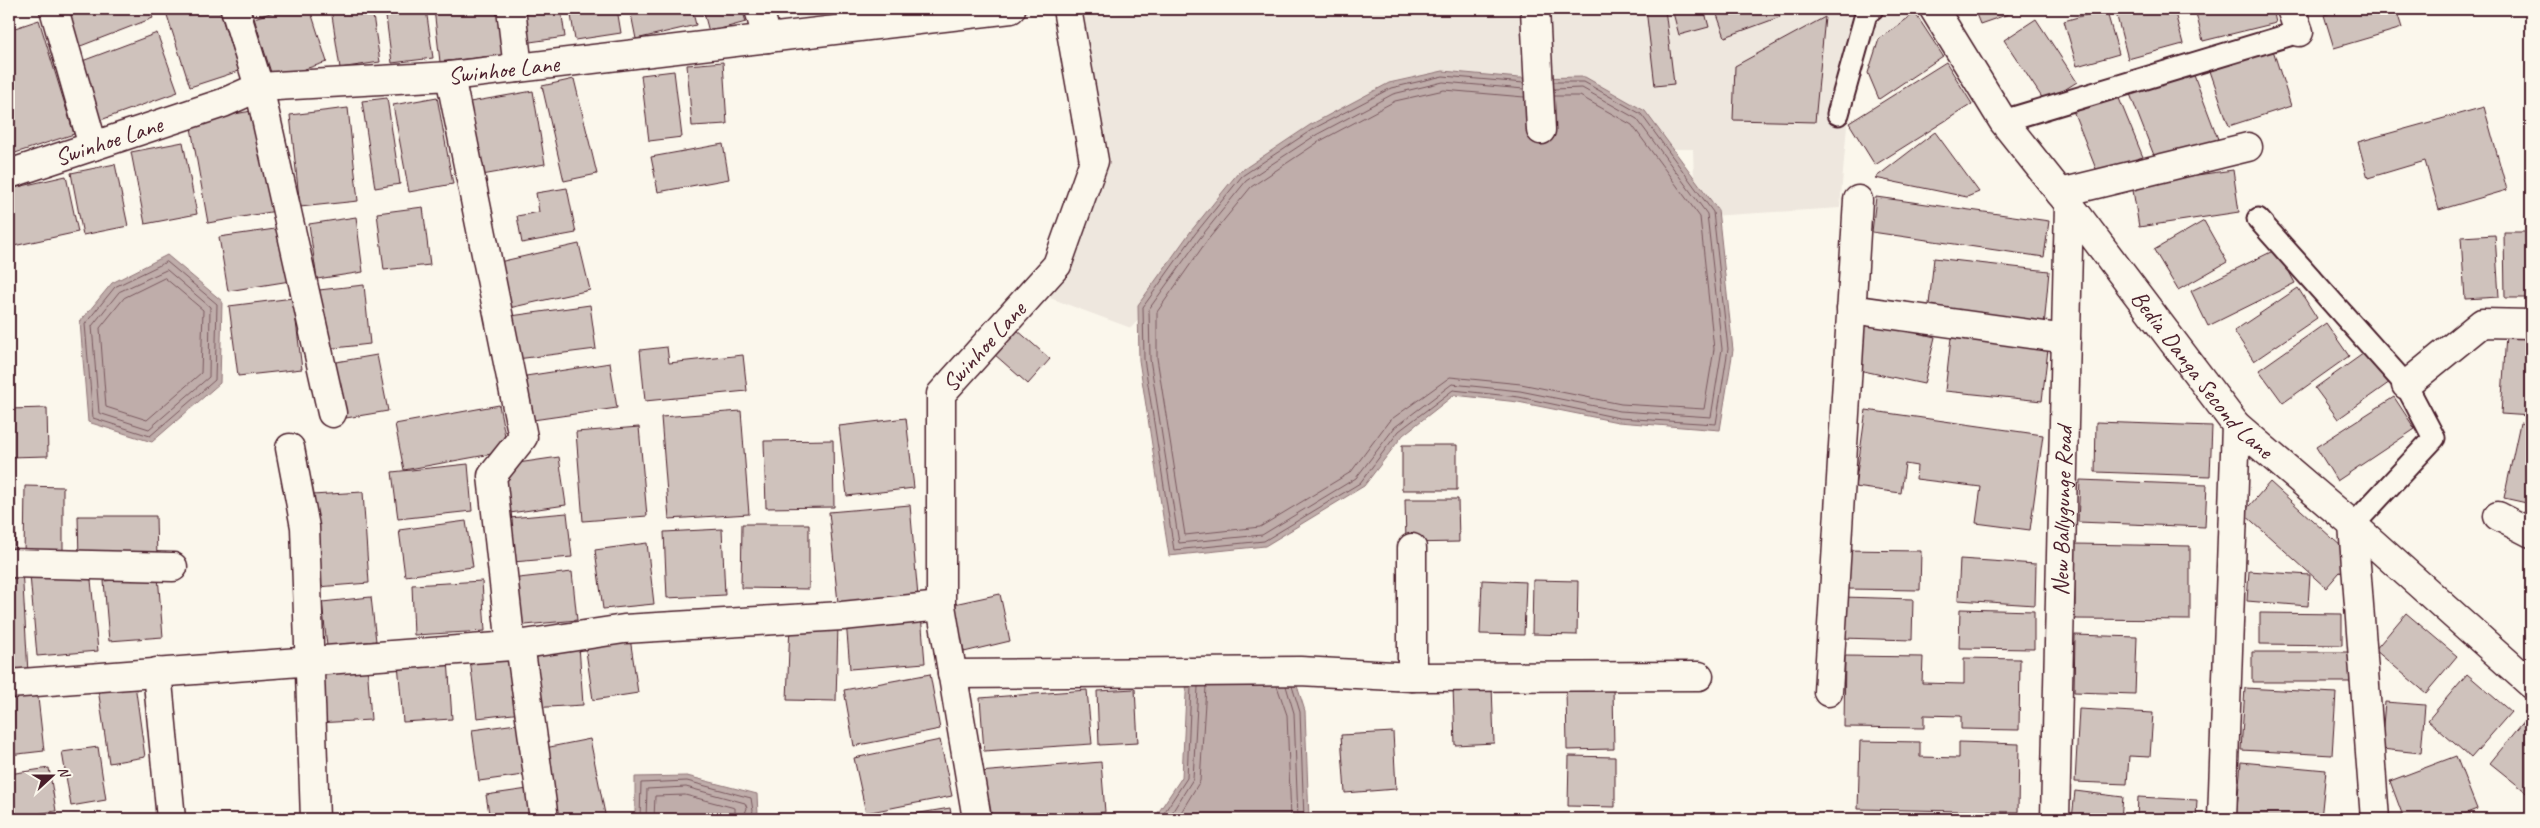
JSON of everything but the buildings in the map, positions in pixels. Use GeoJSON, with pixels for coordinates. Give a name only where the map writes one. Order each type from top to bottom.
{"type":"FeatureCollection","features":[{"type":"Feature","properties":{"kind":"street"},"geometry":{"type":"LineString","coordinates":[[54,9],[93,146]]}},
{"type":"Feature","properties":{"kind":"street"},"geometry":{"type":"LineString","coordinates":[[235,9],[259,87],[332,413]]}},
{"type":"Feature","properties":{"kind":"street"},"geometry":{"type":"LineString","coordinates":[[511,9],[518,68]]}},
{"type":"Feature","properties":{"kind":"street"},"geometry":{"type":"LineString","coordinates":[[759,9],[767,38]]}},
{"type":"Feature","properties":{"kind":"street","name":"Swinhoe Lane"},"geometry":{"type":"LineString","coordinates":[[9,174],[223,103],[259,87],[450,76],[1011,9]]}},
{"type":"Feature","properties":{"kind":"street","name":"Swinhoe Lane"},"geometry":{"type":"LineString","coordinates":[[977,819],[941,606],[941,394],[1057,265],[1094,161],[1067,9]]}},
{"type":"Feature","properties":{"kind":"street"},"geometry":{"type":"LineString","coordinates":[[1535,9],[1540,130]]}},
{"type":"Feature","properties":{"kind":"street","name":"Bedia Danga Second Lane"},"geometry":{"type":"LineString","coordinates":[[1934,9],[2003,121],[2236,425],[2353,525],[2531,684]]}},
{"type":"Feature","properties":{"kind":"street"},"geometry":{"type":"LineString","coordinates":[[450,76],[524,437],[492,476],[516,645],[544,819]]}},
{"type":"Feature","properties":{"kind":"street"},"geometry":{"type":"LineString","coordinates":[[2064,199],[2248,147]]}},
{"type":"Feature","properties":{"kind":"street","name":"New Ballygunge Road"},"geometry":{"type":"LineString","coordinates":[[2054,819],[2066,339],[2064,199]]}},
{"type":"Feature","properties":{"kind":"street"},"geometry":{"type":"LineString","coordinates":[[1828,692],[1858,200]]}},
{"type":"Feature","properties":{"kind":"street"},"geometry":{"type":"LineString","coordinates":[[1851,309],[2066,339]]}},
{"type":"Feature","properties":{"kind":"street"},"geometry":{"type":"LineString","coordinates":[[2406,385],[2482,323],[2531,324]]}},
{"type":"Feature","properties":{"kind":"street"},"geometry":{"type":"LineString","coordinates":[[2222,819],[2236,425]]}},
{"type":"Feature","properties":{"kind":"street"},"geometry":{"type":"LineString","coordinates":[[290,448],[306,527],[315,819]]}},
{"type":"Feature","properties":{"kind":"street"},"geometry":{"type":"LineString","coordinates":[[2498,516],[2531,533]]}},
{"type":"Feature","properties":{"kind":"street"},"geometry":{"type":"LineString","coordinates":[[2353,525],[2375,819]]}},
{"type":"Feature","properties":{"kind":"street"},"geometry":{"type":"LineString","coordinates":[[1412,548],[1412,677]]}},
{"type":"Feature","properties":{"kind":"street"},"geometry":{"type":"LineString","coordinates":[[9,563],[173,567]]}},
{"type":"Feature","properties":{"kind":"street"},"geometry":{"type":"LineString","coordinates":[[9,684],[309,659],[516,645],[624,629],[842,616],[941,606]]}},
{"type":"Feature","properties":{"kind":"street"},"geometry":{"type":"LineString","coordinates":[[952,674],[1300,671],[1412,677],[1699,676]]}},
{"type":"Feature","properties":{"kind":"street"},"geometry":{"type":"LineString","coordinates":[[157,672],[171,819]]}},
{"type":"Feature","properties":{"kind":"lane"},"geometry":{"type":"LineString","coordinates":[[1838,114],[1866,14],[1872,9]]}},
{"type":"Feature","properties":{"kind":"lane"},"geometry":{"type":"LineString","coordinates":[[2003,121],[2295,20]]}},
{"type":"Feature","properties":{"kind":"lane"},"geometry":{"type":"LineString","coordinates":[[2258,219],[2406,385],[2434,438],[2353,525]]}},
{"type":"Feature","properties":{"kind":"shaded area"},"geometry":{"type":"Polygon","coordinates":[[[1156,9],[1908,9],[1911,16],[1853,54],[1840,208],[1695,217],[1693,149],[1586,149],[1232,217],[1131,328],[1050,298],[1098,181],[1068,19],[1156,9]]]}},
{"type":"Feature","properties":{"kind":"water"},"geometry":{"type":"Polygon","coordinates":[[[1443,71],[1519,78],[1585,77],[1645,111],[1718,210],[1733,350],[1720,430],[1618,422],[1518,402],[1454,395],[1403,435],[1364,486],[1265,546],[1169,556],[1139,360],[1138,305],[1191,231],[1238,173],[1310,125],[1389,83],[1443,71]]]}},
{"type":"Feature","properties":{"kind":"water"},"geometry":{"type":"Polygon","coordinates":[[[167,255],[222,301],[220,383],[152,442],[88,422],[80,322],[112,283],[167,255]]]}},
{"type":"Feature","properties":{"kind":"water"},"geometry":{"type":"Polygon","coordinates":[[[1187,673],[1293,673],[1305,711],[1309,819],[1154,819],[1182,777],[1187,673]]]}},
{"type":"Feature","properties":{"kind":"water"},"geometry":{"type":"Polygon","coordinates":[[[687,776],[757,794],[758,814],[752,819],[635,819],[635,777],[687,776]]]}}]}
